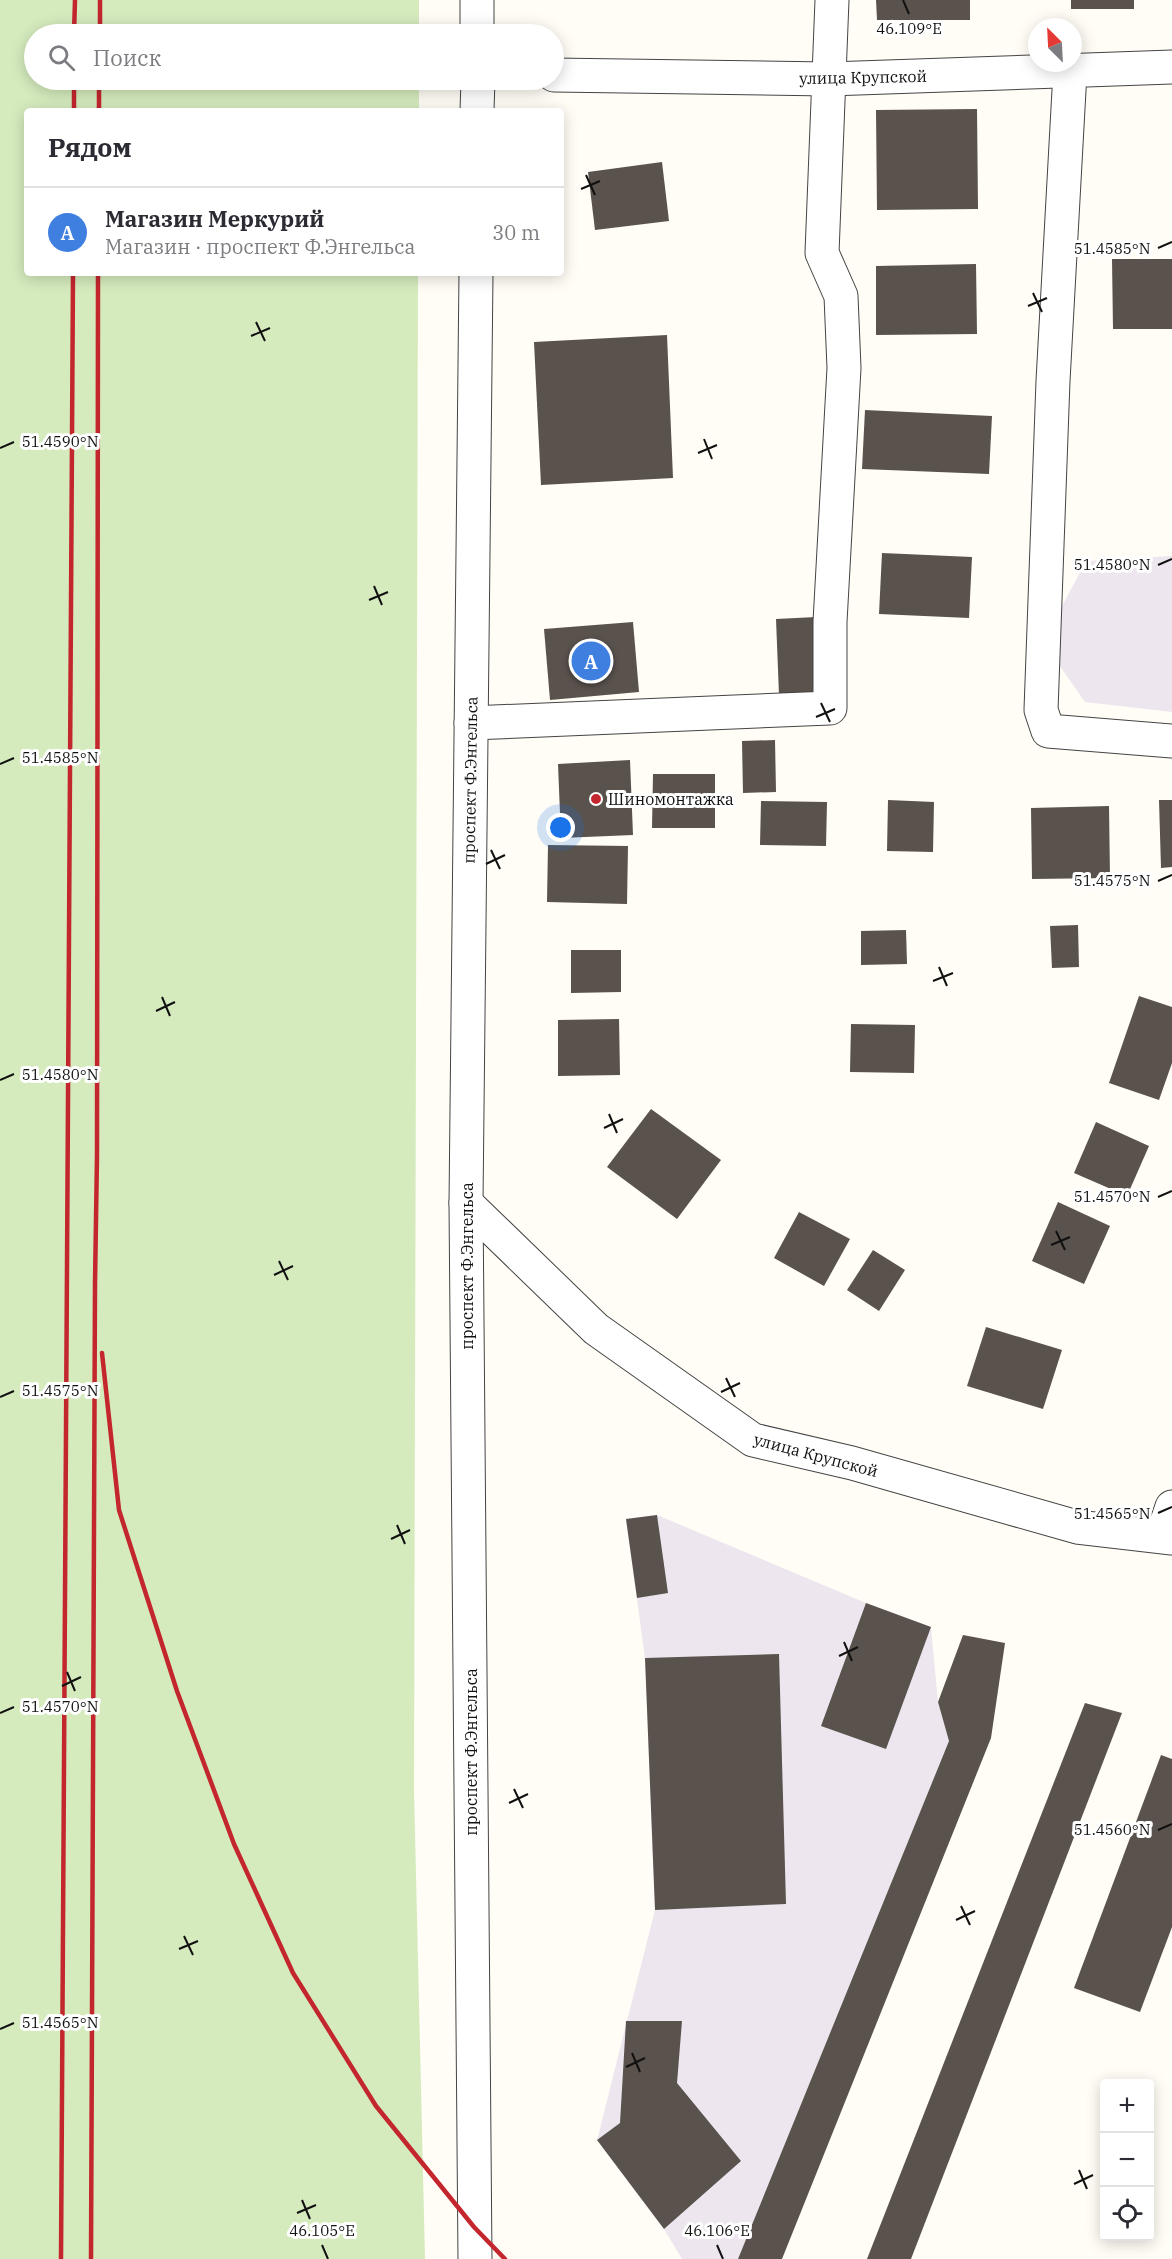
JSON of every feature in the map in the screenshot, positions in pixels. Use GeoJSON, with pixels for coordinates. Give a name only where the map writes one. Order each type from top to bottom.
{"type":"FeatureCollection","features":[{"type":"Feature","properties":{"kind":"street"},"geometry":{"type":"LineString","coordinates":[[477,0],[477,24]]}},
{"type":"Feature","properties":{"kind":"street"},"geometry":{"type":"LineString","coordinates":[[471,723],[830,708],[830,622],[844,368],[841,296],[822,253],[832,0]]}},
{"type":"Feature","properties":{"kind":"street","name":"улица Крупской"},"geometry":{"type":"LineString","coordinates":[[1082,71],[1172,67]]}},
{"type":"Feature","properties":{"kind":"street"},"geometry":{"type":"LineString","coordinates":[[1070,72],[1053,381],[1041,710],[1048,732],[1172,741]]}},
{"type":"Feature","properties":{"kind":"street","name":"улица Крупской"},"geometry":{"type":"LineString","coordinates":[[564,75],[829,79],[1070,72]]}},
{"type":"Feature","properties":{"kind":"street","name":"проспект Ф.Энгельса"},"geometry":{"type":"LineString","coordinates":[[475,2259],[466,1203],[476,276]]}},
{"type":"Feature","properties":{"kind":"street","name":"улица Крупской"},"geometry":{"type":"LineString","coordinates":[[466,1203],[596,1329],[753,1440],[852,1463],[1077,1527],[1169,1527]]}},
{"type":"Feature","properties":{"kind":"shaded area"},"geometry":{"type":"Polygon","coordinates":[[[1172,556],[1172,712],[1085,702],[1043,642],[1086,561],[1172,556]]]}},
{"type":"Feature","properties":{"kind":"shaded area"},"geometry":{"type":"Polygon","coordinates":[[[657,1515],[866,1603],[931,1627],[938,1702],[949,1741],[738,2259],[682,2259],[664,2229],[597,2140],[655,1910],[645,1658],[626,1519],[657,1515]]]}},
{"type":"Feature","properties":{"kind":"green space"},"geometry":{"type":"Polygon","coordinates":[[[0,0],[419,0],[419,24],[24,24],[24,90],[419,90],[419,108],[24,108],[24,276],[418,276],[414,1789],[425,2259],[0,2259],[0,0]]]}},
{"type":"Feature","properties":{"kind":"building"},"geometry":{"type":"Polygon","coordinates":[[[876,0],[970,0],[970,20],[877,20],[876,0]]]}},
{"type":"Feature","properties":{"kind":"building"},"geometry":{"type":"Polygon","coordinates":[[[1071,0],[1134,0],[1134,9],[1071,9],[1071,0]]]}},
{"type":"Feature","properties":{"kind":"building"},"geometry":{"type":"Polygon","coordinates":[[[977,109],[978,209],[877,210],[876,110],[977,109]]]}},
{"type":"Feature","properties":{"kind":"building"},"geometry":{"type":"Polygon","coordinates":[[[662,162],[669,221],[595,230],[588,172],[662,162]]]}},
{"type":"Feature","properties":{"kind":"building"},"geometry":{"type":"Polygon","coordinates":[[[1112,259],[1172,259],[1172,329],[1113,329],[1112,259]]]}},
{"type":"Feature","properties":{"kind":"building"},"geometry":{"type":"Polygon","coordinates":[[[976,264],[977,334],[876,335],[876,266],[976,264]]]}},
{"type":"Feature","properties":{"kind":"building"},"geometry":{"type":"Polygon","coordinates":[[[667,335],[673,478],[541,485],[534,342],[667,335]]]}},
{"type":"Feature","properties":{"kind":"building"},"geometry":{"type":"Polygon","coordinates":[[[865,410],[992,416],[989,474],[862,469],[865,410]]]}},
{"type":"Feature","properties":{"kind":"building"},"geometry":{"type":"Polygon","coordinates":[[[882,553],[972,557],[969,618],[879,614],[882,553]]]}},
{"type":"Feature","properties":{"kind":"building"},"geometry":{"type":"Polygon","coordinates":[[[816,617],[819,693],[779,695],[776,619],[816,617]]]}},
{"type":"Feature","properties":{"kind":"building"},"geometry":{"type":"Polygon","coordinates":[[[633,622],[639,692],[550,700],[544,629],[633,622]]]}},
{"type":"Feature","properties":{"kind":"building"},"geometry":{"type":"Polygon","coordinates":[[[775,740],[776,792],[743,793],[742,741],[775,740]]]}},
{"type":"Feature","properties":{"kind":"building","name":"Шиномонтажка"},"geometry":{"type":"Polygon","coordinates":[[[630,760],[633,835],[561,838],[558,764],[630,760]]]}},
{"type":"Feature","properties":{"kind":"building"},"geometry":{"type":"Polygon","coordinates":[[[653,774],[715,774],[715,828],[652,828],[653,774]]]}},
{"type":"Feature","properties":{"kind":"building"},"geometry":{"type":"Polygon","coordinates":[[[888,800],[934,802],[933,852],[887,851],[888,800]]]}},
{"type":"Feature","properties":{"kind":"building"},"geometry":{"type":"Polygon","coordinates":[[[1159,800],[1172,800],[1172,867],[1161,868],[1159,800]]]}},
{"type":"Feature","properties":{"kind":"building"},"geometry":{"type":"Polygon","coordinates":[[[761,801],[827,802],[826,846],[760,845],[761,801]]]}},
{"type":"Feature","properties":{"kind":"building"},"geometry":{"type":"Polygon","coordinates":[[[1109,806],[1110,878],[1032,879],[1031,808],[1109,806]]]}},
{"type":"Feature","properties":{"kind":"building"},"geometry":{"type":"Polygon","coordinates":[[[548,845],[628,846],[627,904],[547,902],[548,845]]]}},
{"type":"Feature","properties":{"kind":"building"},"geometry":{"type":"Polygon","coordinates":[[[1078,925],[1079,967],[1052,968],[1050,926],[1078,925]]]}},
{"type":"Feature","properties":{"kind":"building"},"geometry":{"type":"Polygon","coordinates":[[[906,930],[907,964],[861,965],[861,931],[906,930]]]}},
{"type":"Feature","properties":{"kind":"building"},"geometry":{"type":"Polygon","coordinates":[[[571,950],[621,950],[621,992],[571,993],[571,950]]]}},
{"type":"Feature","properties":{"kind":"building"},"geometry":{"type":"Polygon","coordinates":[[[1139,996],[1172,1007],[1172,1063],[1159,1100],[1109,1083],[1139,996]]]}},
{"type":"Feature","properties":{"kind":"building"},"geometry":{"type":"Polygon","coordinates":[[[619,1019],[620,1075],[558,1076],[558,1020],[619,1019]]]}},
{"type":"Feature","properties":{"kind":"building"},"geometry":{"type":"Polygon","coordinates":[[[851,1024],[915,1025],[914,1073],[850,1072],[851,1024]]]}},
{"type":"Feature","properties":{"kind":"building"},"geometry":{"type":"Polygon","coordinates":[[[651,1109],[721,1160],[677,1219],[607,1167],[651,1109]]]}},
{"type":"Feature","properties":{"kind":"building"},"geometry":{"type":"Polygon","coordinates":[[[1096,1122],[1149,1146],[1127,1196],[1074,1173],[1096,1122]]]}},
{"type":"Feature","properties":{"kind":"building"},"geometry":{"type":"Polygon","coordinates":[[[1058,1202],[1110,1226],[1084,1284],[1032,1261],[1058,1202]]]}},
{"type":"Feature","properties":{"kind":"building"},"geometry":{"type":"Polygon","coordinates":[[[799,1212],[850,1239],[824,1286],[774,1258],[799,1212]]]}},
{"type":"Feature","properties":{"kind":"building"},"geometry":{"type":"Polygon","coordinates":[[[873,1250],[905,1270],[879,1311],[847,1290],[873,1250]]]}},
{"type":"Feature","properties":{"kind":"building"},"geometry":{"type":"Polygon","coordinates":[[[986,1327],[1062,1350],[1043,1409],[967,1386],[986,1327]]]}},
{"type":"Feature","properties":{"kind":"building"},"geometry":{"type":"Polygon","coordinates":[[[657,1515],[668,1593],[637,1598],[626,1519],[657,1515]]]}},
{"type":"Feature","properties":{"kind":"building"},"geometry":{"type":"Polygon","coordinates":[[[866,1603],[931,1627],[886,1749],[821,1726],[866,1603]]]}},
{"type":"Feature","properties":{"kind":"building"},"geometry":{"type":"Polygon","coordinates":[[[963,1635],[1005,1643],[991,1738],[782,2259],[738,2259],[949,1741],[938,1702],[963,1635]]]}},
{"type":"Feature","properties":{"kind":"building"},"geometry":{"type":"Polygon","coordinates":[[[779,1654],[786,1904],[655,1910],[645,1658],[779,1654]]]}},
{"type":"Feature","properties":{"kind":"building"},"geometry":{"type":"Polygon","coordinates":[[[1085,1703],[1122,1713],[911,2259],[867,2259],[1085,1703]]]}},
{"type":"Feature","properties":{"kind":"building"},"geometry":{"type":"Polygon","coordinates":[[[1161,1755],[1172,1759],[1172,1927],[1140,2012],[1074,1988],[1161,1755]]]}},
{"type":"Feature","properties":{"kind":"building"},"geometry":{"type":"Polygon","coordinates":[[[626,2021],[682,2021],[677,2083],[741,2161],[664,2229],[597,2140],[620,2123],[626,2021]]]}},
{"type":"Feature","properties":{"kind":"railway"},"geometry":{"type":"LineString","coordinates":[[74,24],[75,0]]}},
{"type":"Feature","properties":{"kind":"railway"},"geometry":{"type":"LineString","coordinates":[[100,0],[100,24]]}},
{"type":"Feature","properties":{"kind":"railway"},"geometry":{"type":"LineString","coordinates":[[74,90],[74,108]]}},
{"type":"Feature","properties":{"kind":"railway"},"geometry":{"type":"LineString","coordinates":[[99,90],[99,108]]}},
{"type":"Feature","properties":{"kind":"railway"},"geometry":{"type":"LineString","coordinates":[[61,2259],[73,276]]}},
{"type":"Feature","properties":{"kind":"railway"},"geometry":{"type":"LineString","coordinates":[[91,2259],[97,1156],[98,276]]}},
{"type":"Feature","properties":{"kind":"railway"},"geometry":{"type":"LineString","coordinates":[[102,1353],[119,1510],[177,1691],[234,1844],[293,1973],[376,2106],[474,2227],[505,2259]]}},
{"type":"Feature","properties":{"kind":"place","name":"Магазин Меркурий"},"geometry":{"type":"Point","coordinates":[591,661]}},
{"type":"Feature","properties":{"kind":"place","name":"Шиномонтажка"},"geometry":{"type":"Point","coordinates":[596,799]}}]}
